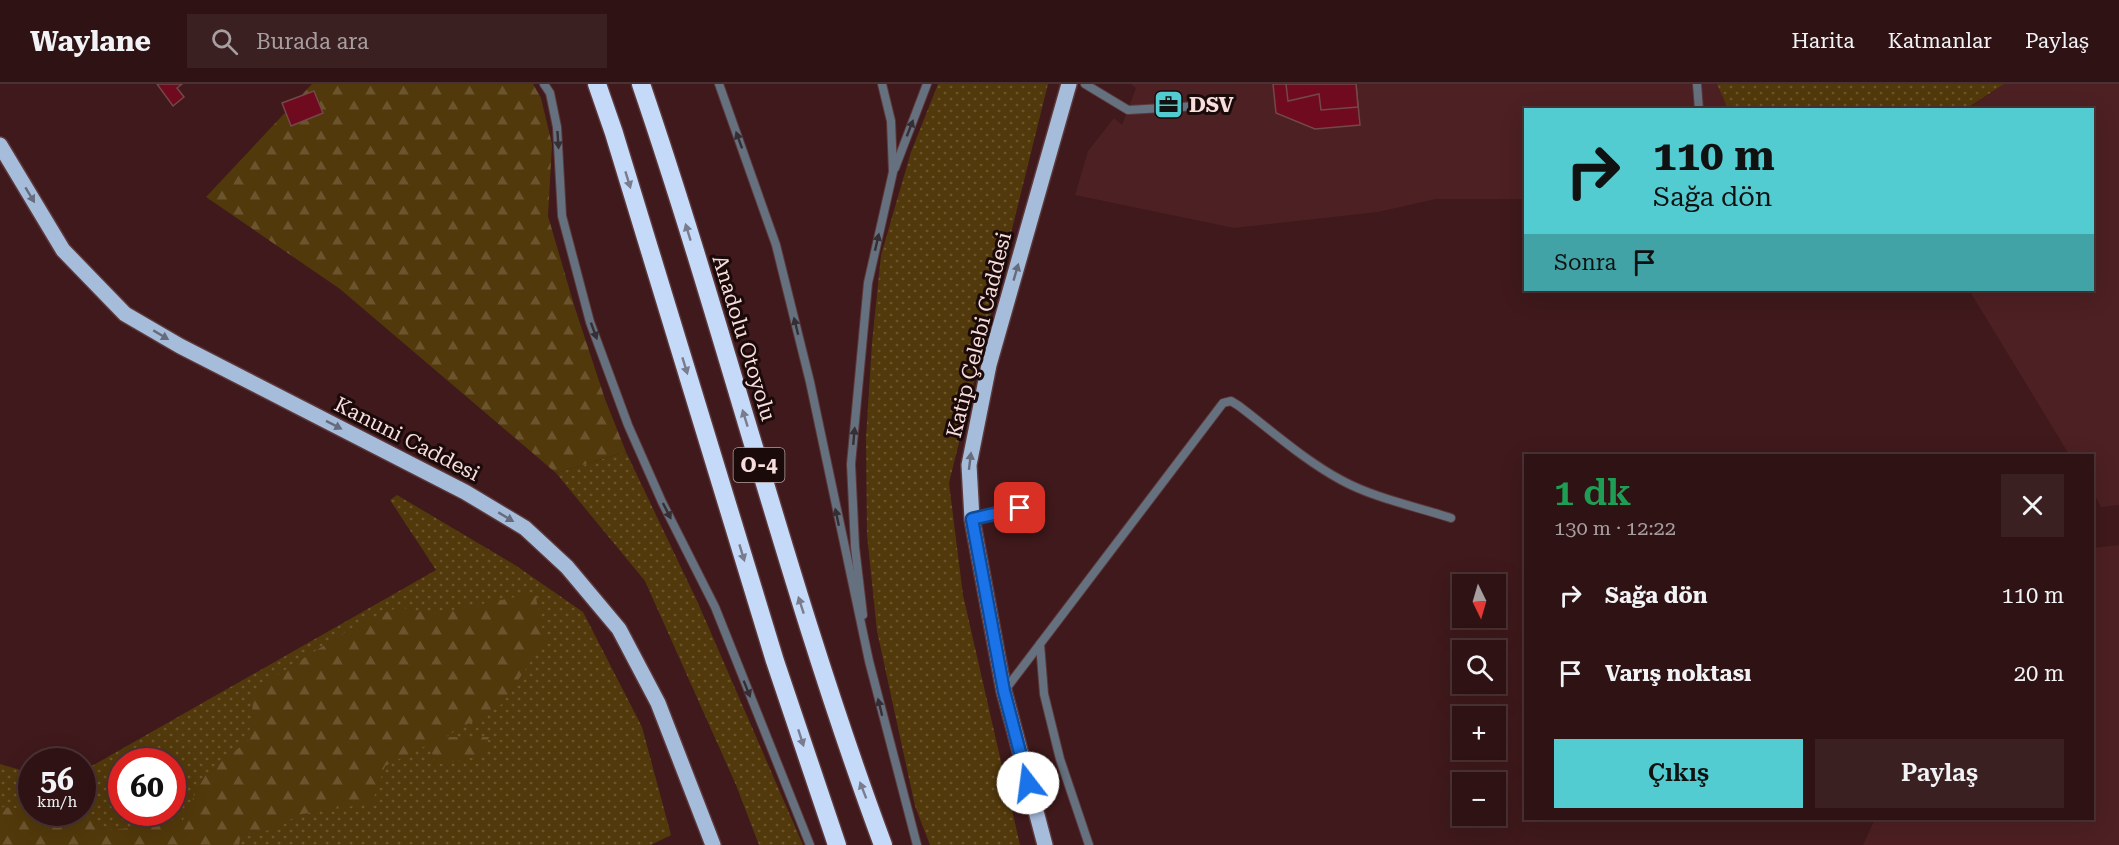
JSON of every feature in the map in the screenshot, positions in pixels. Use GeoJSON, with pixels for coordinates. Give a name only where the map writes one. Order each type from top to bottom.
{"type":"FeatureCollection","features":[{"type":"Feature","properties":{"kind":"highway","name":"O-4"},"geometry":{"type":"LineString","coordinates":[[597,84],[776,661],[837,845]]}},
{"type":"Feature","properties":{"kind":"highway","name":"Anadolu Otoyolu"},"geometry":{"type":"LineString","coordinates":[[641,84],[800,601],[853,764],[883,845]]}},
{"type":"Feature","properties":{"kind":"main road","name":"Katip Çelebi Caddesi"},"geometry":{"type":"LineString","coordinates":[[1045,845],[1004,691],[972,519],[969,465],[989,366],[1069,84]]}},
{"type":"Feature","properties":{"kind":"main road","name":"Kanuni Caddesi"},"geometry":{"type":"LineString","coordinates":[[0,145],[63,250],[124,314],[180,346],[465,492],[525,528],[567,567],[624,638],[658,703],[713,845]]}},
{"type":"Feature","properties":{"kind":"lane"},"geometry":{"type":"LineString","coordinates":[[544,84],[549,93],[557,127],[562,216],[590,322],[628,425],[662,502],[715,607],[810,845]]}},
{"type":"Feature","properties":{"kind":"lane"},"geometry":{"type":"LineString","coordinates":[[719,84],[776,245],[810,382],[869,661],[917,845]]}},
{"type":"Feature","properties":{"kind":"lane"},"geometry":{"type":"LineString","coordinates":[[882,84],[891,121],[893,172]]}},
{"type":"Feature","properties":{"kind":"lane"},"geometry":{"type":"LineString","coordinates":[[869,661],[855,547],[851,464],[868,283],[893,172],[927,84]]}},
{"type":"Feature","properties":{"kind":"lane"},"geometry":{"type":"LineString","coordinates":[[1085,84],[1128,110],[1198,106]]}},
{"type":"Feature","properties":{"kind":"lane"},"geometry":{"type":"LineString","coordinates":[[1697,84],[1699,108]]}},
{"type":"Feature","properties":{"kind":"lane"},"geometry":{"type":"LineString","coordinates":[[1004,691],[1222,403],[1231,402],[1239,406],[1303,456],[1340,480],[1451,518]]}},
{"type":"Feature","properties":{"kind":"lane"},"geometry":{"type":"LineString","coordinates":[[972,519],[1020,508]]}},
{"type":"Feature","properties":{"kind":"lane"},"geometry":{"type":"LineString","coordinates":[[1040,644],[1044,694],[1060,759],[1089,845]]}},
{"type":"Feature","properties":{"kind":"shaded area"},"geometry":{"type":"Polygon","coordinates":[[[1131,84],[1717,84],[1728,108],[1524,108],[1524,199],[1436,199],[1378,212],[1234,228],[1075,195],[1088,151],[1114,118],[1122,125],[1136,88],[1131,84]]]}},
{"type":"Feature","properties":{"kind":"shaded area"},"geometry":{"type":"Polygon","coordinates":[[[2004,84],[2119,84],[2119,505],[2101,507],[2094,494],[2094,454],[2069,454],[1970,291],[2094,291],[2094,108],[1969,108],[2004,84]]]}},
{"type":"Feature","properties":{"kind":"shaded area"},"geometry":{"type":"Polygon","coordinates":[[[2119,545],[2119,845],[1863,845],[1875,820],[2094,820],[2094,548],[2119,545]]]}},
{"type":"Feature","properties":{"kind":"green space"},"geometry":{"type":"Polygon","coordinates":[[[312,84],[533,84],[541,98],[552,144],[548,216],[605,399],[626,452],[556,473],[340,289],[206,197],[312,84]]]}},
{"type":"Feature","properties":{"kind":"green space"},"geometry":{"type":"Polygon","coordinates":[[[938,84],[1048,84],[949,483],[963,595],[1020,845],[930,845],[915,806],[877,631],[867,535],[866,438],[881,255],[911,152],[938,84]]]}},
{"type":"Feature","properties":{"kind":"green space"},"geometry":{"type":"Polygon","coordinates":[[[1717,84],[2004,84],[1968,108],[1728,108],[1717,84]]]}},
{"type":"Feature","properties":{"kind":"green space"},"geometry":{"type":"Polygon","coordinates":[[[626,452],[698,603],[803,845],[759,845],[736,785],[645,581],[556,473],[626,452]]]}},
{"type":"Feature","properties":{"kind":"green space"},"geometry":{"type":"Polygon","coordinates":[[[397,495],[515,565],[583,612],[642,727],[671,835],[651,845],[0,845],[0,764],[18,769],[18,826],[96,826],[96,764],[108,757],[108,826],[186,826],[186,748],[123,748],[436,570],[390,500],[397,495]]]}},
{"type":"Feature","properties":{"kind":"green space"},"geometry":{"type":"Polygon","coordinates":[[[535,593],[545,641],[501,705],[445,737],[489,737],[483,755],[436,765],[429,744],[385,766],[372,803],[302,814],[269,830],[240,839],[239,845],[0,845],[0,807],[18,808],[18,826],[96,826],[96,822],[111,830],[146,826],[186,826],[186,813],[204,775],[248,741],[255,689],[358,624],[399,607],[433,614],[535,593]]]}},
{"type":"Feature","properties":{"kind":"building"},"geometry":{"type":"Polygon","coordinates":[[[157,84],[182,84],[177,88],[184,97],[173,106],[157,84]]]}},
{"type":"Feature","properties":{"kind":"building"},"geometry":{"type":"Polygon","coordinates":[[[1273,84],[1356,84],[1360,125],[1315,129],[1276,113],[1273,84]]]}},
{"type":"Feature","properties":{"kind":"building"},"geometry":{"type":"Polygon","coordinates":[[[1286,84],[1356,84],[1358,107],[1321,110],[1319,94],[1288,101],[1286,84]]]}},
{"type":"Feature","properties":{"kind":"building"},"geometry":{"type":"Polygon","coordinates":[[[314,91],[323,113],[291,126],[282,103],[314,91]]]}},
{"type":"Feature","properties":{"kind":"place","name":"DSV"},"geometry":{"type":"Point","coordinates":[1168,105]}},
{"type":"Feature","properties":{"kind":"route"},"geometry":{"type":"LineString","coordinates":[[1020,508],[972,519],[1004,691],[1028,783]]}}]}
